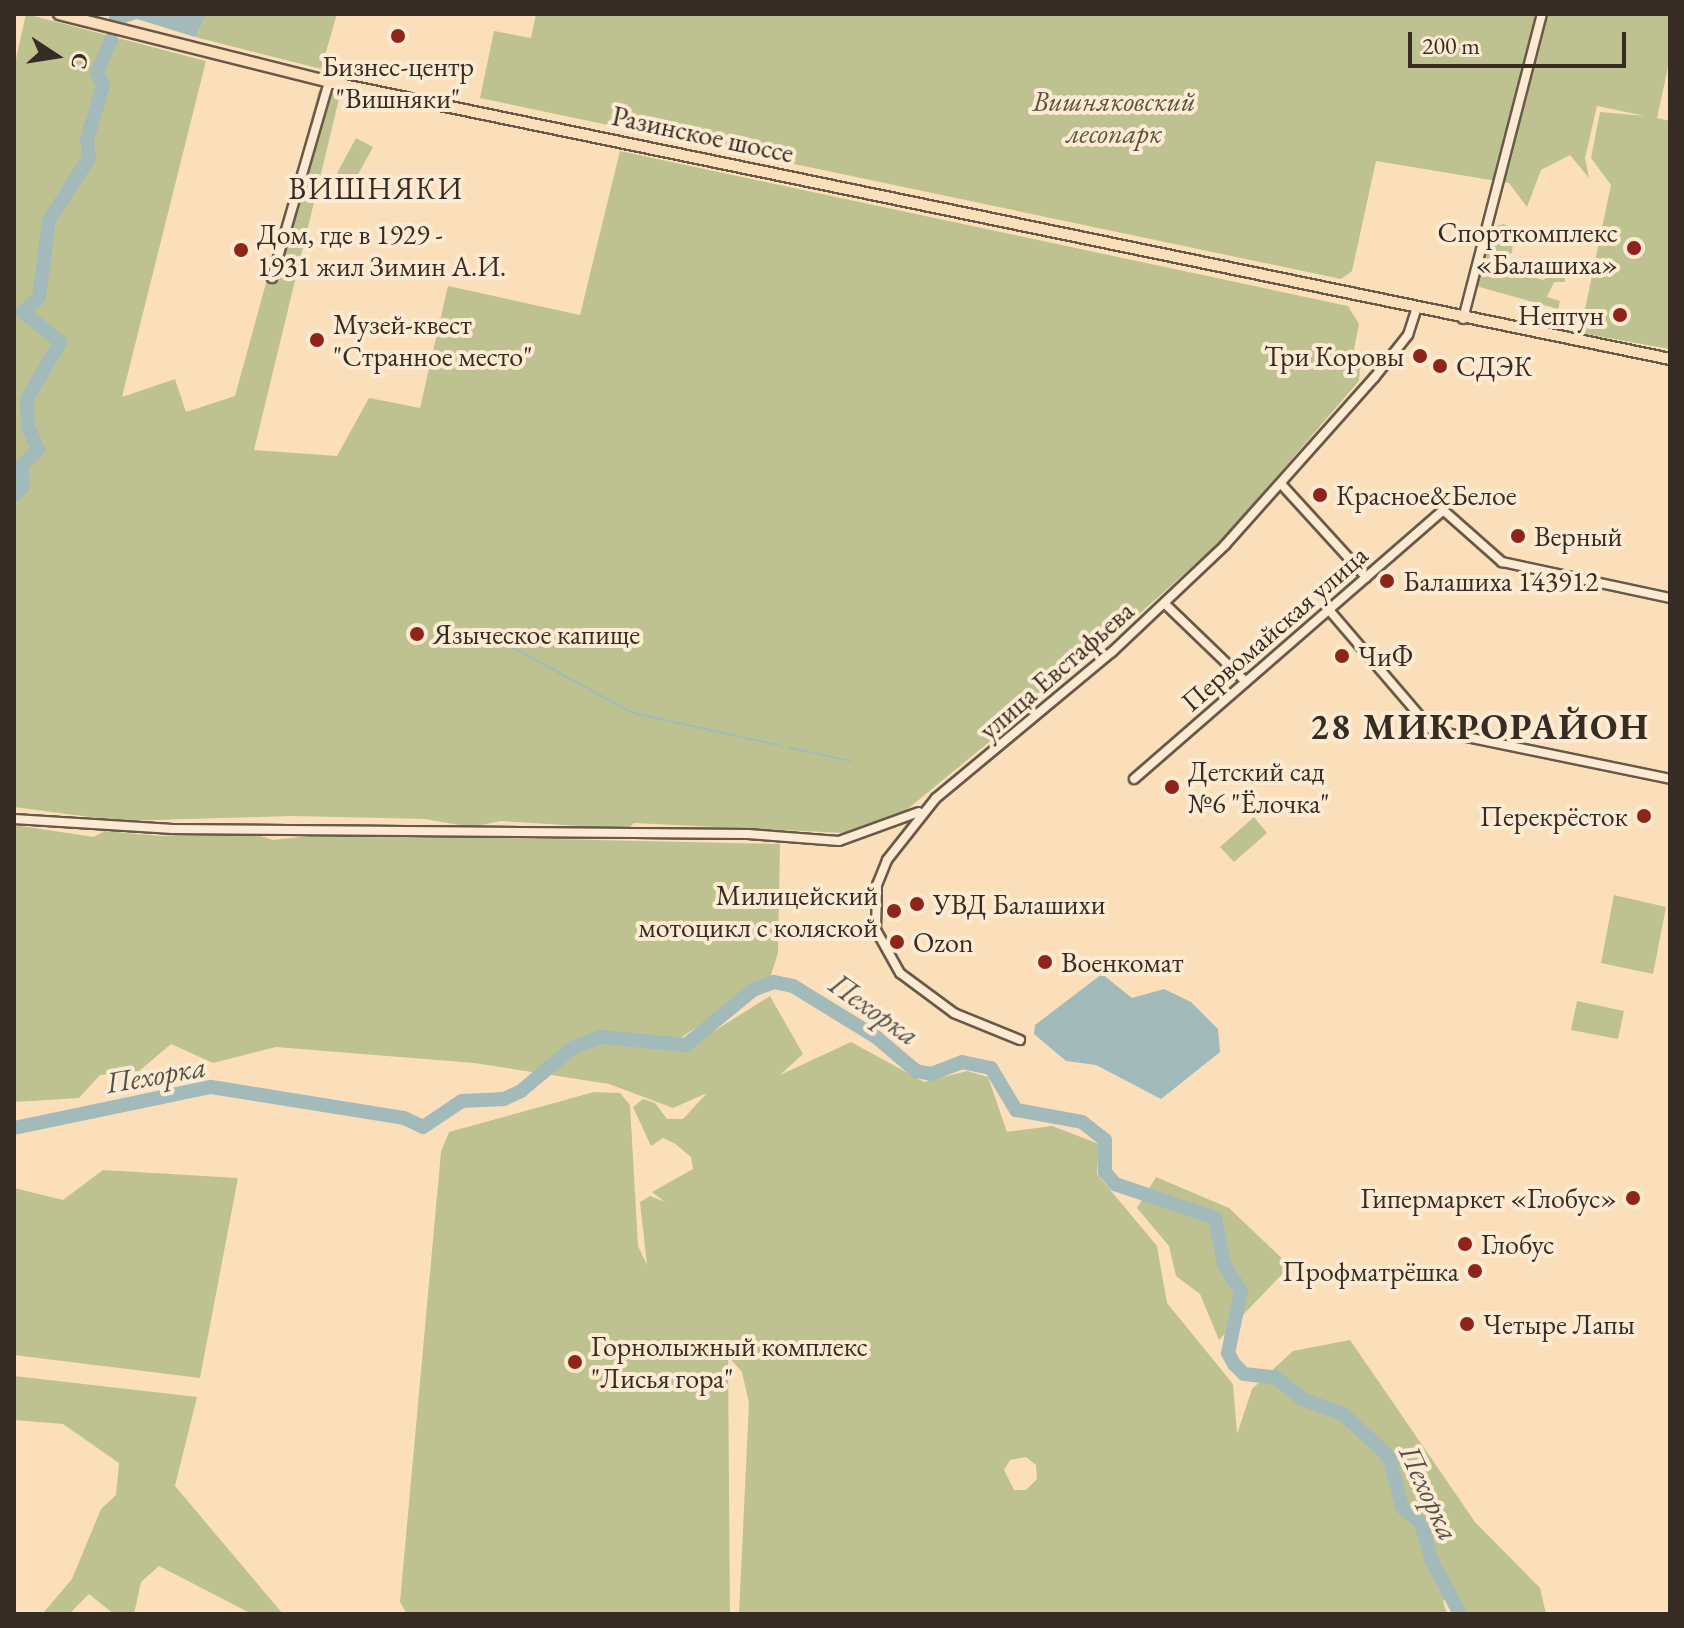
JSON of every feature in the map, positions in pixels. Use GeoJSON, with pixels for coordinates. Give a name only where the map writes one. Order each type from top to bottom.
{"type":"FeatureCollection","features":[{"type":"Feature","properties":{"kind":"main road","name":"Разинское шоссе"},"geometry":{"type":"LineString","coordinates":[[59,14],[329,82],[1416,310],[1670,359]]}},
{"type":"Feature","properties":{"kind":"street"},"geometry":{"type":"LineString","coordinates":[[1463,319],[1542,14]]}},
{"type":"Feature","properties":{"kind":"street"},"geometry":{"type":"LineString","coordinates":[[272,278],[329,82]]}},
{"type":"Feature","properties":{"kind":"street","name":"улица Евстафьева"},"geometry":{"type":"LineString","coordinates":[[1020,1040],[932,1000],[900,973],[877,936],[877,885],[887,860],[923,811],[1165,604],[1282,485],[1400,346],[1416,310]]}},
{"type":"Feature","properties":{"kind":"street"},"geometry":{"type":"LineString","coordinates":[[1282,485],[1366,577]]}},
{"type":"Feature","properties":{"kind":"street","name":"Первомайская улица"},"geometry":{"type":"LineString","coordinates":[[1134,779],[1443,510],[1502,562],[1670,598]]}},
{"type":"Feature","properties":{"kind":"street"},"geometry":{"type":"LineString","coordinates":[[1165,604],[1246,682]]}},
{"type":"Feature","properties":{"kind":"street"},"geometry":{"type":"LineString","coordinates":[[1329,610],[1421,723],[1441,733],[1670,779]]}},
{"type":"Feature","properties":{"kind":"street"},"geometry":{"type":"LineString","coordinates":[[14,819],[173,829],[748,834],[839,841],[923,811]]}},
{"type":"Feature","properties":{"kind":"green space"},"geometry":{"type":"Polygon","coordinates":[[[26,14],[206,61],[122,397],[175,379],[186,412],[235,396],[319,90],[340,95],[254,450],[337,456],[369,398],[420,408],[448,286],[580,315],[620,151],[1348,306],[1359,324],[1354,349],[1361,359],[1359,381],[1220,542],[1067,678],[904,812],[844,833],[634,823],[628,829],[501,821],[471,827],[425,819],[294,816],[120,821],[14,807],[14,68],[26,14]]]}},
{"type":"Feature","properties":{"kind":"green space"},"geometry":{"type":"Polygon","coordinates":[[[207,14],[337,14],[321,69],[195,37],[207,14]]]}},
{"type":"Feature","properties":{"kind":"green space","name":"Вишняковский лесопарк"},"geometry":{"type":"Polygon","coordinates":[[[536,14],[1670,14],[1670,58],[1657,118],[1670,121],[1670,349],[1580,333],[1611,185],[1591,158],[1600,112],[1645,116],[1597,106],[1585,158],[1589,178],[1570,155],[1541,170],[1527,207],[1509,183],[1376,161],[1352,271],[1341,279],[480,98],[494,31],[531,38],[536,14]]]}},
{"type":"Feature","properties":{"kind":"green space"},"geometry":{"type":"Polygon","coordinates":[[[356,138],[373,147],[354,182],[337,173],[356,138]]]}},
{"type":"Feature","properties":{"kind":"green space"},"geometry":{"type":"Polygon","coordinates":[[[1504,224],[1514,234],[1512,252],[1500,267],[1543,280],[1564,266],[1565,282],[1554,282],[1547,297],[1560,301],[1558,309],[1476,286],[1490,228],[1504,224]]]}},
{"type":"Feature","properties":{"kind":"green space"},"geometry":{"type":"Polygon","coordinates":[[[1254,817],[1267,833],[1234,862],[1220,847],[1254,817]]]}},
{"type":"Feature","properties":{"kind":"green space"},"geometry":{"type":"Polygon","coordinates":[[[14,825],[94,837],[104,831],[162,836],[241,830],[273,840],[328,834],[780,844],[778,953],[771,975],[665,1049],[684,1050],[770,996],[803,1054],[780,1075],[851,1042],[924,1082],[967,1071],[988,1077],[1007,1132],[1052,1126],[1099,1144],[1097,1174],[1157,1246],[1167,1303],[1233,1384],[1237,1434],[1252,1389],[1293,1351],[1350,1340],[1475,1522],[1540,1588],[1546,1614],[1469,1614],[1451,1594],[1443,1601],[1447,1614],[739,1614],[749,1403],[742,1372],[728,1356],[730,1614],[407,1614],[400,1602],[441,1152],[449,1132],[594,1092],[620,1093],[630,1105],[638,1246],[647,1265],[640,1202],[650,1196],[665,1202],[652,1192],[693,1169],[691,1157],[674,1143],[663,1138],[651,1146],[633,1107],[643,1099],[655,1103],[667,1119],[683,1119],[707,1093],[673,1108],[609,1084],[474,1063],[276,1047],[213,1063],[171,1044],[139,1071],[100,1075],[79,1098],[14,1102],[14,825]],[[1026,1457],[1010,1460],[1004,1470],[1014,1490],[1026,1490],[1037,1479],[1036,1465],[1026,1457]]]}},
{"type":"Feature","properties":{"kind":"green space"},"geometry":{"type":"Polygon","coordinates":[[[1614,895],[1666,907],[1653,974],[1601,963],[1614,895]]]}},
{"type":"Feature","properties":{"kind":"green space"},"geometry":{"type":"Polygon","coordinates":[[[1577,1001],[1624,1011],[1618,1039],[1571,1030],[1577,1001]]]}},
{"type":"Feature","properties":{"kind":"green space"},"geometry":{"type":"Polygon","coordinates":[[[103,1170],[238,1178],[200,1378],[14,1355],[14,1188],[63,1200],[103,1170]]]}},
{"type":"Feature","properties":{"kind":"green space"},"geometry":{"type":"Polygon","coordinates":[[[1156,1177],[1229,1208],[1290,1266],[1219,1340],[1200,1294],[1176,1276],[1169,1246],[1137,1208],[1156,1177]]]}},
{"type":"Feature","properties":{"kind":"green space"},"geometry":{"type":"Polygon","coordinates":[[[14,1376],[197,1397],[175,1486],[283,1614],[252,1614],[159,1566],[141,1582],[134,1614],[114,1614],[89,1594],[69,1614],[22,1614],[44,1612],[72,1579],[101,1509],[116,1495],[119,1463],[63,1424],[14,1420],[14,1376]]]}},
{"type":"Feature","properties":{"kind":"water"},"geometry":{"type":"Polygon","coordinates":[[[110,14],[207,14],[195,37],[137,19],[119,25],[108,22],[110,14]]]}},
{"type":"Feature","properties":{"kind":"water"},"geometry":{"type":"Polygon","coordinates":[[[1102,974],[1132,998],[1164,989],[1191,1002],[1218,1029],[1220,1052],[1161,1099],[1096,1065],[1066,1061],[1034,1034],[1035,1025],[1102,974]]]}},
{"type":"Feature","properties":{"kind":"waterway"},"geometry":{"type":"LineString","coordinates":[[14,495],[23,486],[22,465],[38,450],[28,427],[27,399],[60,342],[23,312],[39,297],[49,220],[89,158],[87,140],[103,85],[97,73],[111,40]]}},
{"type":"Feature","properties":{"kind":"waterway"},"geometry":{"type":"LineString","coordinates":[[512,647],[633,713],[782,746]]}},
{"type":"Feature","properties":{"kind":"waterway"},"geometry":{"type":"LineString","coordinates":[[790,748],[851,761]]}},
{"type":"Feature","properties":{"kind":"waterway","name":"Пехорка"},"geometry":{"type":"LineString","coordinates":[[14,1128],[211,1087],[404,1118],[423,1127],[462,1101],[504,1099],[521,1091],[572,1048],[601,1037],[686,1045],[753,990],[774,982],[793,986],[876,1037],[916,1071],[931,1074],[962,1062],[991,1068],[1016,1110],[1082,1122],[1105,1140],[1105,1172],[1115,1184],[1215,1218],[1224,1264],[1241,1291],[1228,1353],[1234,1364],[1244,1374],[1275,1377],[1302,1399],[1343,1414],[1390,1459],[1402,1507],[1421,1523],[1432,1561],[1460,1614]]}},
{"type":"Feature","properties":{"kind":"place","name":"Бизнес-центр \"Вишняки\""},"geometry":{"type":"Point","coordinates":[398,36]}},
{"type":"Feature","properties":{"kind":"place","name":"Спорткомплекс «Балашиха»"},"geometry":{"type":"Point","coordinates":[1634,248]}},
{"type":"Feature","properties":{"kind":"place","name":"Дом, где в 1929 - 1931 жил Зимин А.И."},"geometry":{"type":"Point","coordinates":[241,250]}},
{"type":"Feature","properties":{"kind":"place","name":"Нептун"},"geometry":{"type":"Point","coordinates":[1620,315]}},
{"type":"Feature","properties":{"kind":"place","name":"Музей-квест \"Странное место\""},"geometry":{"type":"Point","coordinates":[317,340]}},
{"type":"Feature","properties":{"kind":"place","name":"Три Коровы"},"geometry":{"type":"Point","coordinates":[1420,356]}},
{"type":"Feature","properties":{"kind":"place","name":"СДЭК"},"geometry":{"type":"Point","coordinates":[1440,366]}},
{"type":"Feature","properties":{"kind":"place","name":"Красное&Белое"},"geometry":{"type":"Point","coordinates":[1320,495]}},
{"type":"Feature","properties":{"kind":"place","name":"Верный"},"geometry":{"type":"Point","coordinates":[1518,536]}},
{"type":"Feature","properties":{"kind":"place","name":"Балашиха 143912"},"geometry":{"type":"Point","coordinates":[1387,581]}},
{"type":"Feature","properties":{"kind":"place","name":"Языческое капище"},"geometry":{"type":"Point","coordinates":[417,634]}},
{"type":"Feature","properties":{"kind":"place","name":"ЧиФ"},"geometry":{"type":"Point","coordinates":[1342,656]}},
{"type":"Feature","properties":{"kind":"place","name":"Детский сад №6 \"Ёлочка\""},"geometry":{"type":"Point","coordinates":[1172,787]}},
{"type":"Feature","properties":{"kind":"place","name":"Перекрёсток"},"geometry":{"type":"Point","coordinates":[1644,816]}},
{"type":"Feature","properties":{"kind":"place","name":"УВД Балашихи"},"geometry":{"type":"Point","coordinates":[917,904]}},
{"type":"Feature","properties":{"kind":"place","name":"Милицейский мотоцикл с коляской"},"geometry":{"type":"Point","coordinates":[894,911]}},
{"type":"Feature","properties":{"kind":"place","name":"Ozon"},"geometry":{"type":"Point","coordinates":[897,942]}},
{"type":"Feature","properties":{"kind":"place","name":"Военкомат"},"geometry":{"type":"Point","coordinates":[1045,962]}},
{"type":"Feature","properties":{"kind":"place","name":"Гипермаркет «Глобус»"},"geometry":{"type":"Point","coordinates":[1633,1198]}},
{"type":"Feature","properties":{"kind":"place","name":"Глобус"},"geometry":{"type":"Point","coordinates":[1465,1244]}},
{"type":"Feature","properties":{"kind":"place","name":"Профматрёшка"},"geometry":{"type":"Point","coordinates":[1475,1271]}},
{"type":"Feature","properties":{"kind":"place","name":"Четыре Лапы"},"geometry":{"type":"Point","coordinates":[1467,1324]}},
{"type":"Feature","properties":{"kind":"place","name":"Горнолыжный комплекс \"Лисья гора\""},"geometry":{"type":"Point","coordinates":[575,1362]}},
{"type":"Feature","properties":{"kind":"district","name":"ВИШНЯКИ"},"geometry":{"type":"Point","coordinates":[376,189]}},
{"type":"Feature","properties":{"kind":"district","name":"28 МИКРОРАЙОН"},"geometry":{"type":"Point","coordinates":[1480,727]}}]}
